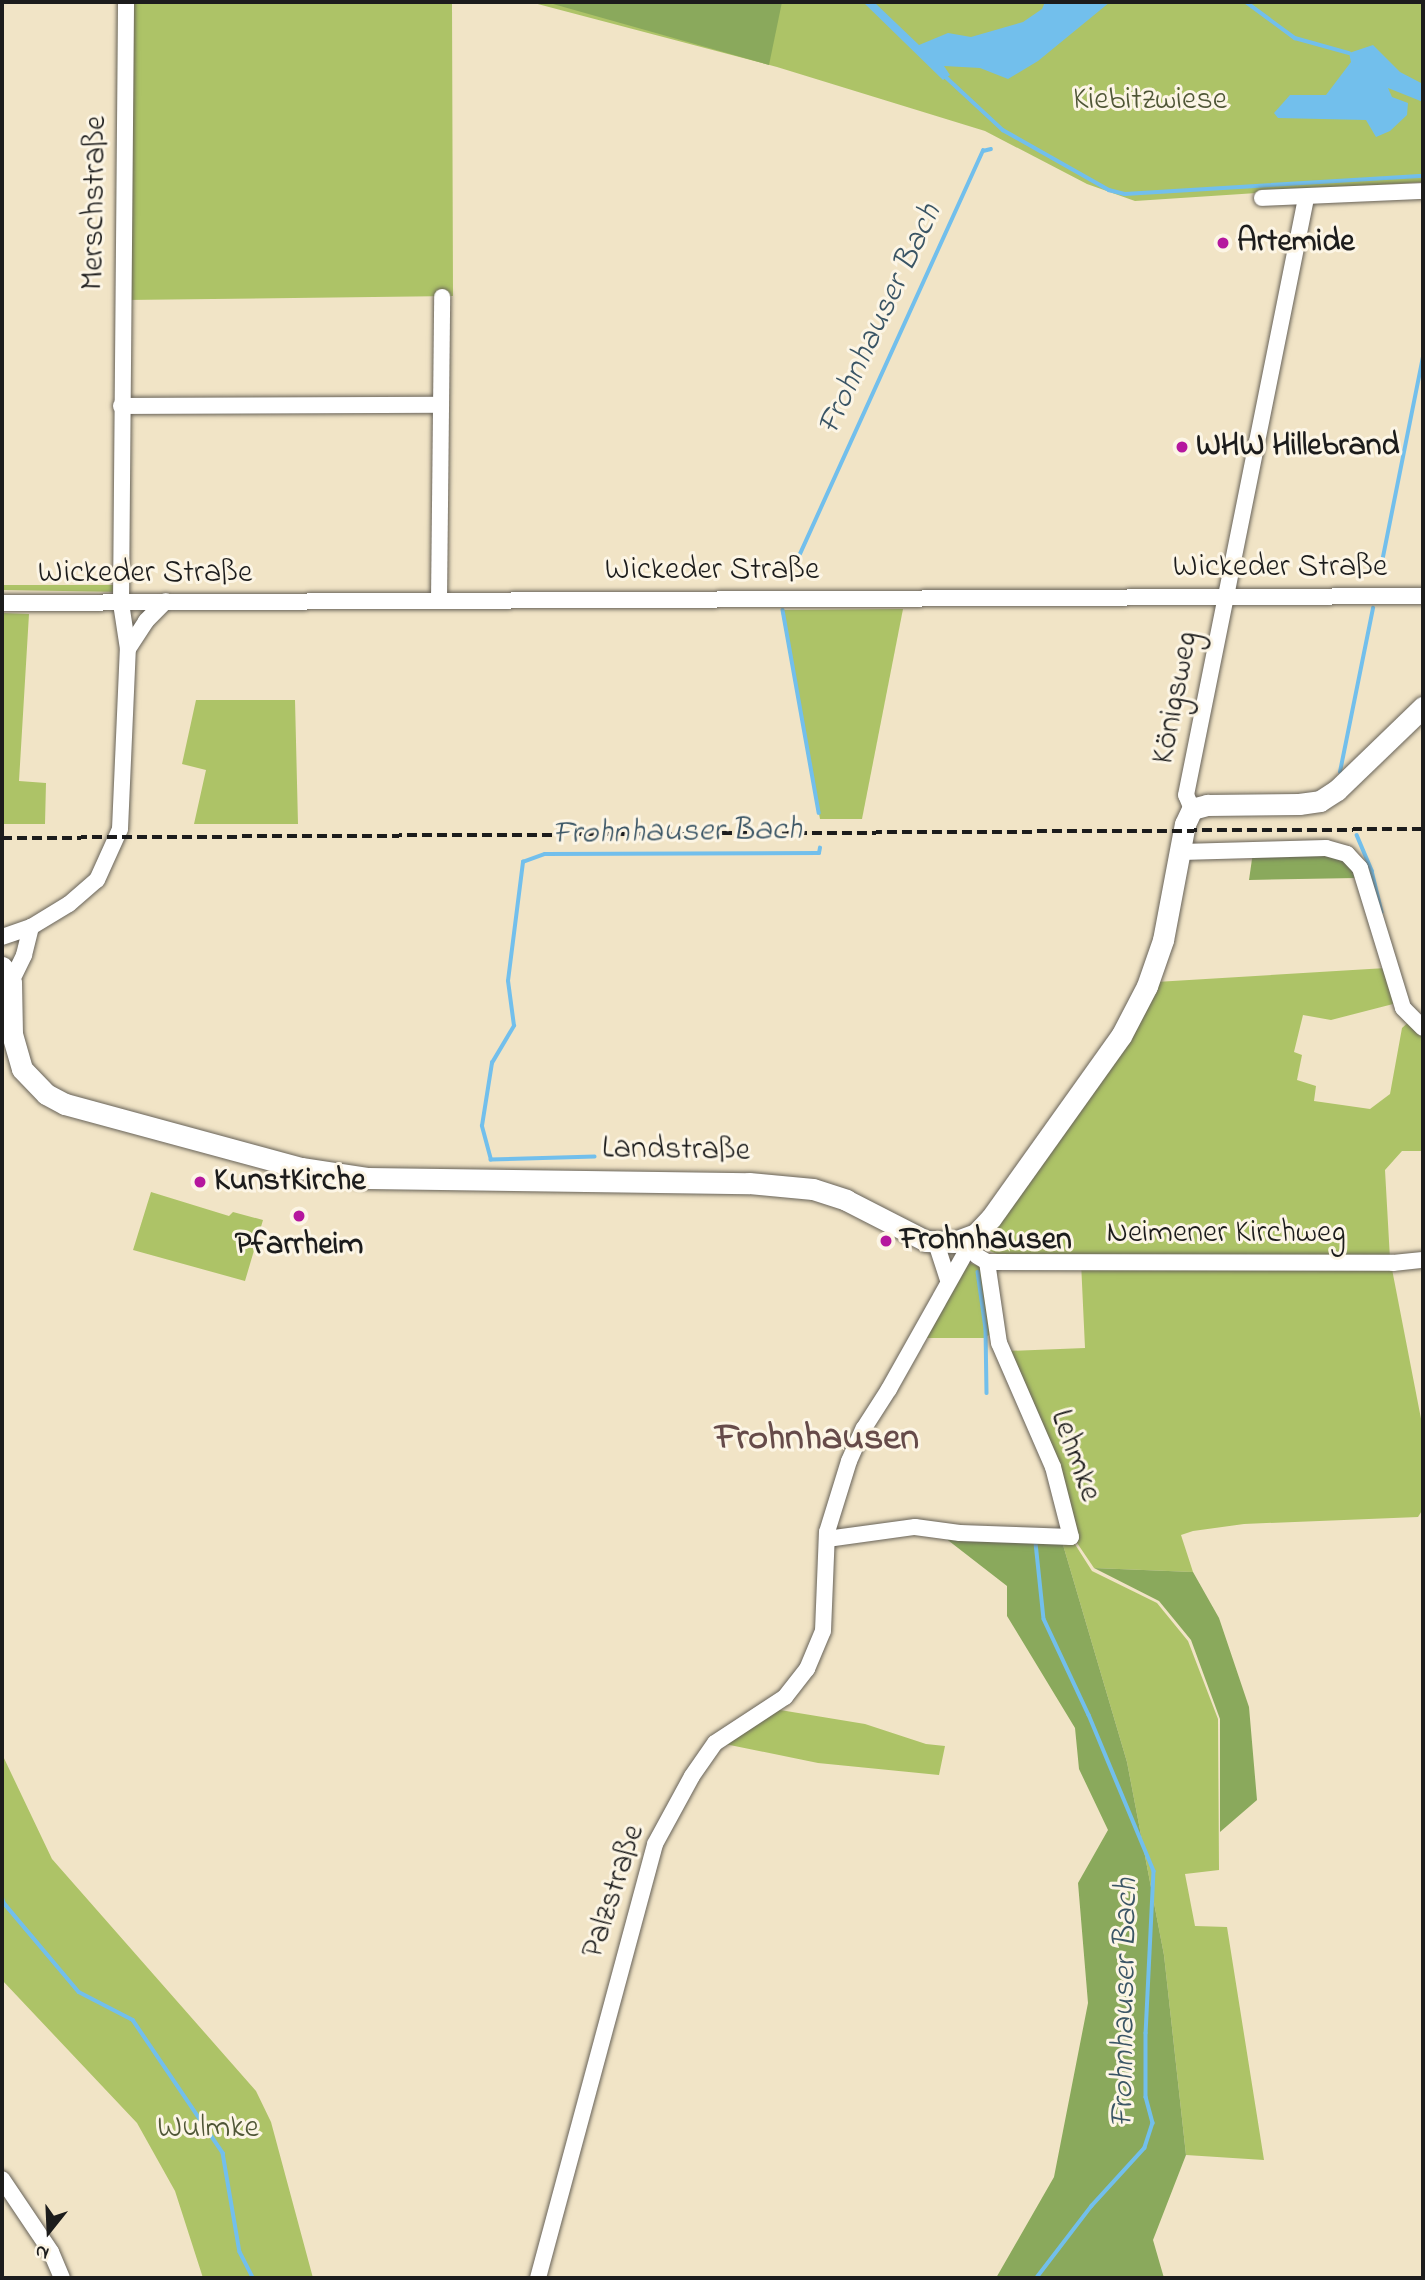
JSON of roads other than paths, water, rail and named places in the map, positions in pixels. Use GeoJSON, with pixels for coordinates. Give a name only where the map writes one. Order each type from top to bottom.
{"type":"FeatureCollection","features":[{"type":"Feature","properties":{"kind":"main road"},"geometry":{"type":"LineString","coordinates":[[936,1243],[971,1242],[1032,1162],[1131,1016],[1147,986],[1163,940],[1189,817],[1207,805],[1298,804],[1320,801],[1337,790],[1423,707]]}},
{"type":"Feature","properties":{"kind":"main road","name":"Landstraße"},"geometry":{"type":"LineString","coordinates":[[6,975],[12,1034],[22,1069],[46,1094],[65,1104],[326,1174],[416,1180],[749,1183],[813,1189],[846,1200],[906,1232],[936,1243]]}},
{"type":"Feature","properties":{"kind":"street","name":"Merschstraße"},"geometry":{"type":"LineString","coordinates":[[2,937],[31,927],[69,904],[97,880],[117,837],[128,649],[121,603],[126,2]]}},
{"type":"Feature","properties":{"kind":"street"},"geometry":{"type":"LineString","coordinates":[[1262,198],[1423,191]]}},
{"type":"Feature","properties":{"kind":"street","name":"Königsweg"},"geometry":{"type":"LineString","coordinates":[[1189,817],[1186,795],[1306,198]]}},
{"type":"Feature","properties":{"kind":"street"},"geometry":{"type":"LineString","coordinates":[[439,600],[442,297]]}},
{"type":"Feature","properties":{"kind":"street"},"geometry":{"type":"LineString","coordinates":[[121,406],[440,405]]}},
{"type":"Feature","properties":{"kind":"street","name":"Wickeder Straße"},"geometry":{"type":"LineString","coordinates":[[2,603],[439,600],[778,592],[1423,596]]}},
{"type":"Feature","properties":{"kind":"street"},"geometry":{"type":"LineString","coordinates":[[128,649],[146,621],[166,601]]}},
{"type":"Feature","properties":{"kind":"street"},"geometry":{"type":"LineString","coordinates":[[1181,852],[1326,848],[1347,854],[1360,868],[1403,1008],[1423,1028]]}},
{"type":"Feature","properties":{"kind":"street"},"geometry":{"type":"LineString","coordinates":[[6,975],[23,955],[31,927]]}},
{"type":"Feature","properties":{"kind":"street"},"geometry":{"type":"LineString","coordinates":[[971,1242],[987,1262]]}},
{"type":"Feature","properties":{"kind":"street","name":"Palzstraße"},"geometry":{"type":"LineString","coordinates":[[538,2278],[654,1844],[692,1776],[715,1743],[785,1697],[807,1669],[823,1631],[827,1539],[836,1496],[864,1428],[889,1389],[971,1242]]}},
{"type":"Feature","properties":{"kind":"street"},"geometry":{"type":"LineString","coordinates":[[936,1243],[948,1280]]}},
{"type":"Feature","properties":{"kind":"street","name":"Neimener Kirchweg"},"geometry":{"type":"LineString","coordinates":[[987,1262],[1392,1263],[1423,1260]]}},
{"type":"Feature","properties":{"kind":"street","name":"Lehmke"},"geometry":{"type":"LineString","coordinates":[[827,1539],[915,1527],[960,1533],[1072,1537],[1053,1467],[999,1343],[987,1262]]}},
{"type":"Feature","properties":{"kind":"street"},"geometry":{"type":"LineString","coordinates":[[2,2179],[51,2252],[62,2278]]}},
{"type":"Feature","properties":{"kind":"water"},"geometry":{"type":"Polygon","coordinates":[[[863,2],[874,2],[919,45],[948,33],[971,37],[1023,22],[1042,9],[1045,2],[1110,2],[1038,61],[1008,79],[980,68],[944,66],[950,75],[943,80],[863,2]]]}},
{"type":"Feature","properties":{"kind":"water"},"geometry":{"type":"Polygon","coordinates":[[[1373,45],[1400,72],[1423,84],[1423,102],[1388,88],[1392,97],[1408,103],[1407,115],[1390,131],[1376,137],[1366,120],[1278,118],[1274,113],[1290,95],[1326,95],[1351,62],[1349,53],[1373,45]]]}},
{"type":"Feature","properties":{"kind":"waterway"},"geometry":{"type":"LineString","coordinates":[[1246,2],[1295,38],[1349,53]]}},
{"type":"Feature","properties":{"kind":"waterway"},"geometry":{"type":"LineString","coordinates":[[946,77],[1003,130],[1109,190],[1125,194],[1423,176]]}},
{"type":"Feature","properties":{"kind":"waterway","name":"Frohnhauser Bach"},"geometry":{"type":"LineString","coordinates":[[800,554],[983,151],[991,149]]}},
{"type":"Feature","properties":{"kind":"waterway"},"geometry":{"type":"LineString","coordinates":[[1380,572],[1423,356]]}},
{"type":"Feature","properties":{"kind":"waterway"},"geometry":{"type":"LineString","coordinates":[[1340,772],[1373,608]]}},
{"type":"Feature","properties":{"kind":"waterway","name":"Frohnhauser Bach"},"geometry":{"type":"LineString","coordinates":[[783,610],[819,813]]}},
{"type":"Feature","properties":{"kind":"waterway"},"geometry":{"type":"LineString","coordinates":[[1357,835],[1372,871],[1382,912]]}},
{"type":"Feature","properties":{"kind":"waterway","name":"Frohnhauser Bach"},"geometry":{"type":"LineString","coordinates":[[595,1157],[491,1160],[482,1126],[492,1063],[514,1026],[508,981],[523,862],[545,854],[819,853],[820,848]]}},
{"type":"Feature","properties":{"kind":"waterway","name":"Frohnhauser Bach"},"geometry":{"type":"LineString","coordinates":[[978,1272],[986,1329],[987,1393]]}},
{"type":"Feature","properties":{"kind":"waterway","name":"Frohnhauser Bach"},"geometry":{"type":"LineString","coordinates":[[1036,1543],[1044,1619],[1089,1715],[1154,1871],[1146,2033],[1146,2097],[1153,2123],[1145,2148],[1092,2206],[1037,2278]]}},
{"type":"Feature","properties":{"kind":"waterway"},"geometry":{"type":"LineString","coordinates":[[2,1896],[4,1903],[79,1992],[133,2020],[223,2153],[240,2252],[253,2278]]}},
{"type":"Feature","properties":{"kind":"railway"},"geometry":{"type":"LineString","coordinates":[[2,838],[1423,829]]}},
{"type":"Feature","properties":{"kind":"place","name":"Artemide"},"geometry":{"type":"Point","coordinates":[1223,243]}},
{"type":"Feature","properties":{"kind":"place","name":"WHW Hillebrand"},"geometry":{"type":"Point","coordinates":[1182,447]}},
{"type":"Feature","properties":{"kind":"place","name":"KunstKirche"},"geometry":{"type":"Point","coordinates":[200,1182]}},
{"type":"Feature","properties":{"kind":"place","name":"Pfarrheim"},"geometry":{"type":"Point","coordinates":[299,1216]}},
{"type":"Feature","properties":{"kind":"place","name":"Frohnhausen"},"geometry":{"type":"Point","coordinates":[886,1241]}},
{"type":"Feature","properties":{"kind":"district","name":"Frohnhausen"},"geometry":{"type":"Point","coordinates":[817,1440]}},
{"type":"Feature","properties":{"kind":"park label","name":"Kiebitzwiese"},"geometry":{"type":"Point","coordinates":[1150,101]}},
{"type":"Feature","properties":{"kind":"park label","name":"Wulmke"},"geometry":{"type":"Point","coordinates":[208,2129]}}]}
